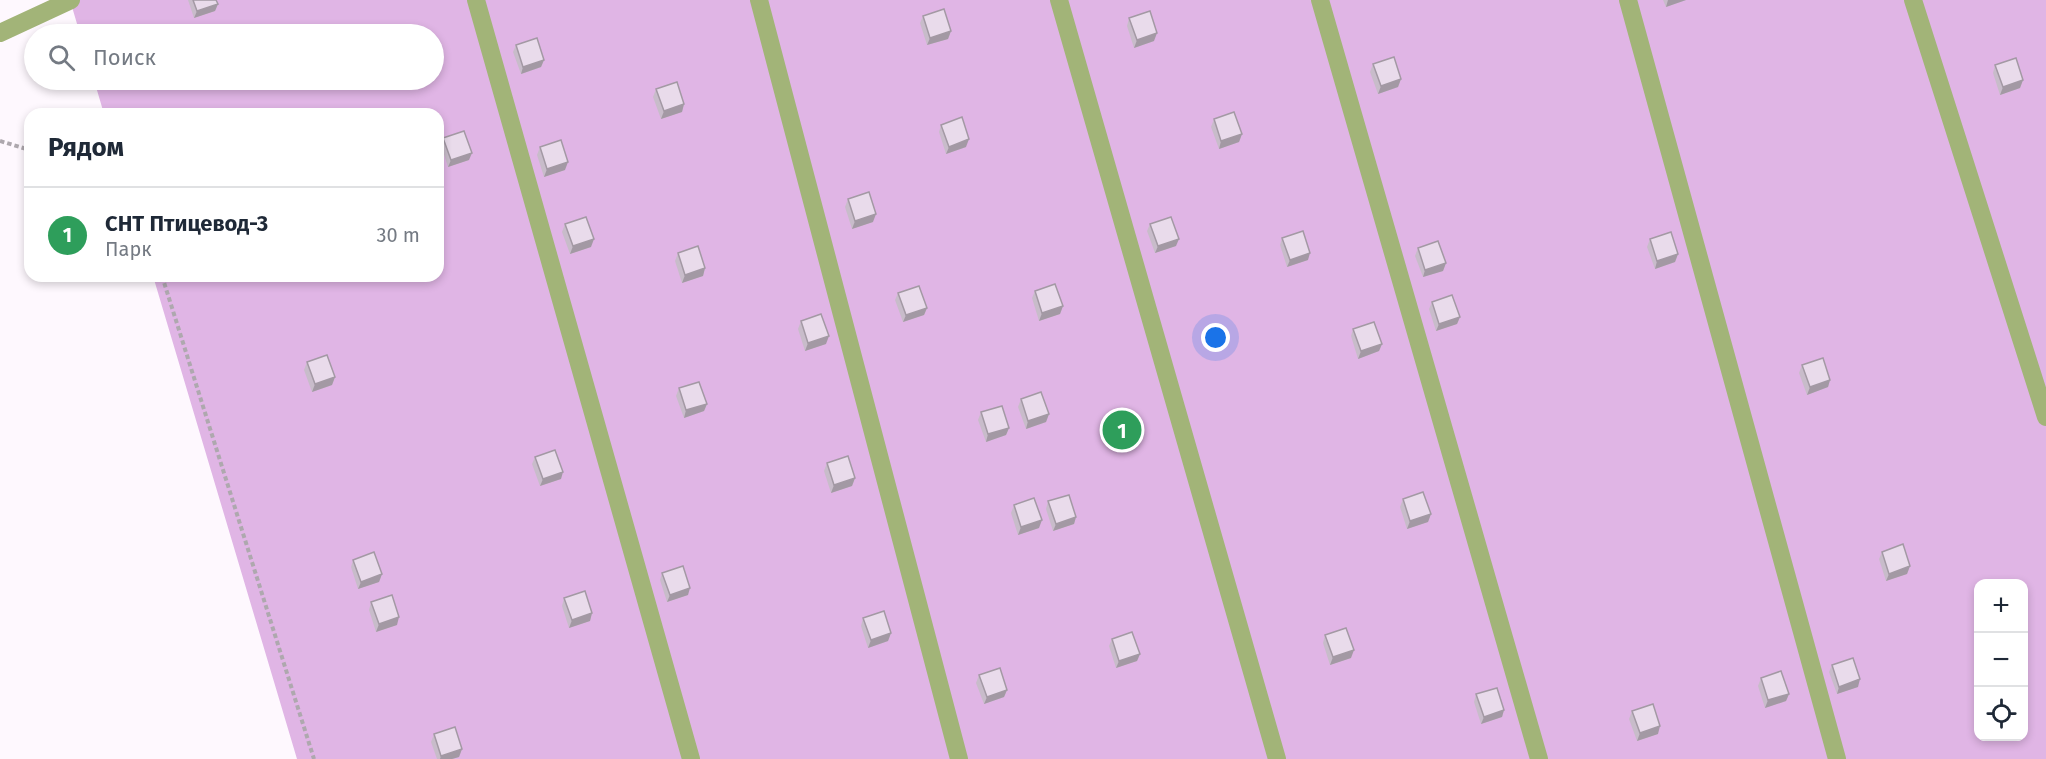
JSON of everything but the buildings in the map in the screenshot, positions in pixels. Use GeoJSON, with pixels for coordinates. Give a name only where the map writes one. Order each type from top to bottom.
{"type":"FeatureCollection","features":[{"type":"Feature","properties":{"kind":"lane"},"geometry":{"type":"LineString","coordinates":[[0,33],[71,0]]}},
{"type":"Feature","properties":{"kind":"lane"},"geometry":{"type":"LineString","coordinates":[[476,0],[691,759]]}},
{"type":"Feature","properties":{"kind":"lane"},"geometry":{"type":"LineString","coordinates":[[759,0],[959,759]]}},
{"type":"Feature","properties":{"kind":"lane"},"geometry":{"type":"LineString","coordinates":[[1059,0],[1277,759]]}},
{"type":"Feature","properties":{"kind":"lane"},"geometry":{"type":"LineString","coordinates":[[1320,0],[1539,759]]}},
{"type":"Feature","properties":{"kind":"lane"},"geometry":{"type":"LineString","coordinates":[[1628,0],[1836,759]]}},
{"type":"Feature","properties":{"kind":"lane"},"geometry":{"type":"LineString","coordinates":[[1913,0],[2046,417]]}},
{"type":"Feature","properties":{"kind":"path"},"geometry":{"type":"LineString","coordinates":[[0,141],[24,148]]}},
{"type":"Feature","properties":{"kind":"path"},"geometry":{"type":"LineString","coordinates":[[164,282],[314,759]]}},
{"type":"Feature","properties":{"kind":"shaded area"},"geometry":{"type":"Polygon","coordinates":[[[70,0],[2046,0],[2046,759],[297,759],[155,282],[444,282],[444,108],[102,108],[97,90],[444,90],[444,24],[77,24],[70,0]]]}},
{"type":"Feature","properties":{"kind":"place","name":"СНТ Птицевод-3"},"geometry":{"type":"Point","coordinates":[1122,430]}}]}
